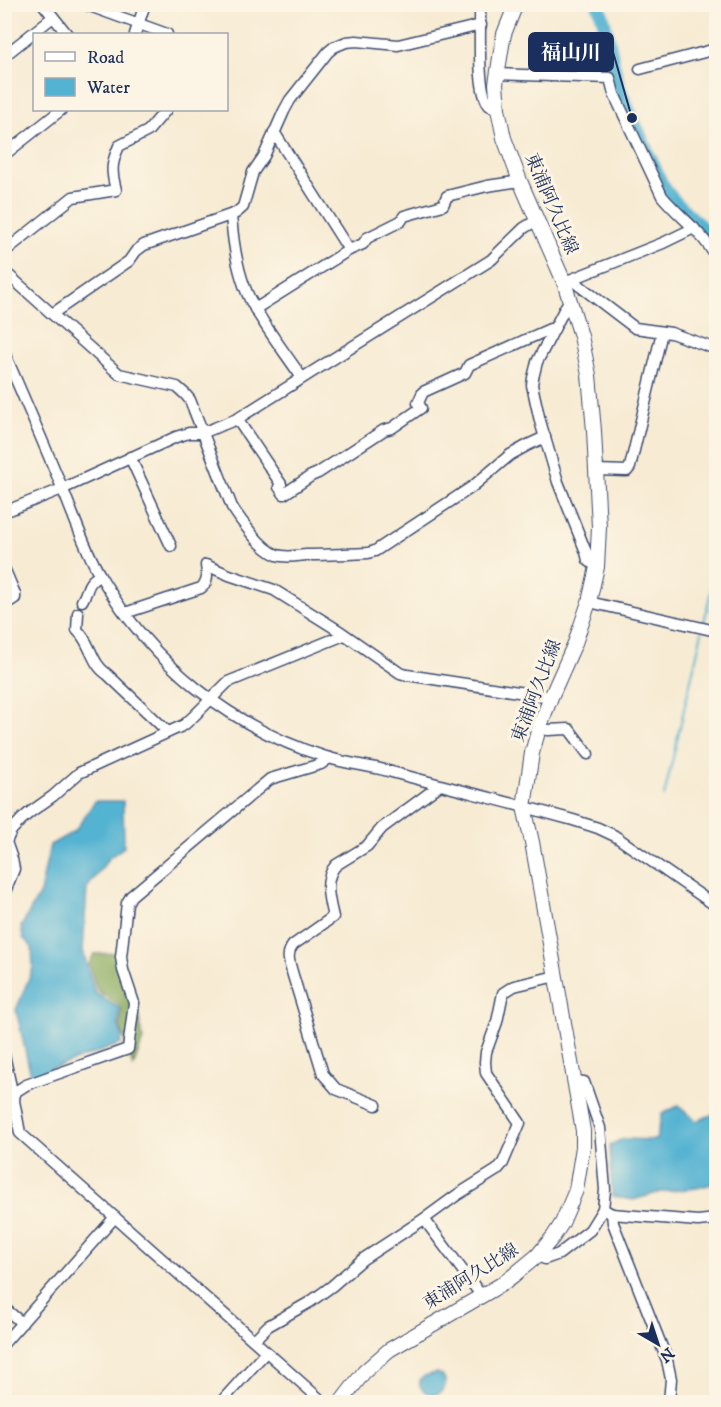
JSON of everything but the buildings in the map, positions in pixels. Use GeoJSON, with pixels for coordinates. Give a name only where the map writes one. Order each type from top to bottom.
{"type":"FeatureCollection","features":[{"type":"Feature","properties":{"kind":"main road","name":"東浦阿久比線"},"geometry":{"type":"LineString","coordinates":[[341,1402],[364,1372],[381,1356],[407,1338],[514,1275],[537,1256],[553,1238],[562,1223],[576,1190],[583,1147],[583,1131],[575,1081],[524,807],[532,753],[539,728],[575,643],[593,589],[597,567],[599,527],[596,470],[589,375],[581,336],[570,302],[568,281],[520,181],[504,138],[498,109],[497,74],[504,34],[516,4]]}},
{"type":"Feature","properties":{"kind":"street"},"geometry":{"type":"LineString","coordinates":[[43,4],[66,33]]}},
{"type":"Feature","properties":{"kind":"street"},"geometry":{"type":"LineString","coordinates":[[84,4],[136,29],[161,33]]}},
{"type":"Feature","properties":{"kind":"street"},"geometry":{"type":"LineString","coordinates":[[136,29],[145,4]]}},
{"type":"Feature","properties":{"kind":"street"},"geometry":{"type":"LineString","coordinates":[[480,4],[480,79],[490,106],[498,109]]}},
{"type":"Feature","properties":{"kind":"street"},"geometry":{"type":"LineString","coordinates":[[4,56],[53,17]]}},
{"type":"Feature","properties":{"kind":"street"},"geometry":{"type":"LineString","coordinates":[[52,314],[129,261],[144,245],[231,215],[243,207],[254,172],[264,156],[279,119],[290,100],[334,47],[356,41],[398,45],[481,25]]}},
{"type":"Feature","properties":{"kind":"street"},"geometry":{"type":"LineString","coordinates":[[640,69],[717,50]]}},
{"type":"Feature","properties":{"kind":"street"},"geometry":{"type":"LineString","coordinates":[[497,74],[610,78],[614,94],[662,196],[708,242],[717,257]]}},
{"type":"Feature","properties":{"kind":"street"},"geometry":{"type":"LineString","coordinates":[[4,155],[60,111]]}},
{"type":"Feature","properties":{"kind":"street"},"geometry":{"type":"LineString","coordinates":[[4,252],[73,197],[116,190],[112,176],[113,160],[118,146],[148,131],[165,111]]}},
{"type":"Feature","properties":{"kind":"street"},"geometry":{"type":"LineString","coordinates":[[274,132],[349,250]]}},
{"type":"Feature","properties":{"kind":"street"},"geometry":{"type":"LineString","coordinates":[[255,309],[349,250],[363,244],[367,238],[401,221],[404,216],[443,206],[447,196],[520,181]]}},
{"type":"Feature","properties":{"kind":"street"},"geometry":{"type":"LineString","coordinates":[[231,215],[239,266],[252,304],[302,378]]}},
{"type":"Feature","properties":{"kind":"street"},"geometry":{"type":"LineString","coordinates":[[4,512],[63,489],[176,437],[189,433],[202,433],[237,419],[491,260],[524,228],[537,220]]}},
{"type":"Feature","properties":{"kind":"street"},"geometry":{"type":"LineString","coordinates":[[568,281],[663,243],[694,228]]}},
{"type":"Feature","properties":{"kind":"street"},"geometry":{"type":"LineString","coordinates":[[4,271],[119,374],[171,385],[183,391],[190,400],[232,507],[270,551],[279,555],[292,557],[375,551],[472,487],[510,455],[545,438]]}},
{"type":"Feature","properties":{"kind":"street"},"geometry":{"type":"LineString","coordinates":[[568,281],[635,328],[671,333],[717,349]]}},
{"type":"Feature","properties":{"kind":"street"},"geometry":{"type":"LineString","coordinates":[[570,302],[537,362],[532,378],[533,392],[561,492],[588,560],[597,567]]}},
{"type":"Feature","properties":{"kind":"street"},"geometry":{"type":"LineString","coordinates":[[237,419],[281,484],[279,487],[284,494],[421,408],[418,403],[423,392],[465,373],[469,365],[550,329],[555,329]]}},
{"type":"Feature","properties":{"kind":"street"},"geometry":{"type":"LineString","coordinates":[[596,470],[627,471],[630,467],[662,332]]}},
{"type":"Feature","properties":{"kind":"street"},"geometry":{"type":"LineString","coordinates":[[4,352],[100,575],[138,632],[172,668],[247,723],[300,748],[329,758],[372,766],[598,828],[615,836],[715,904]]}},
{"type":"Feature","properties":{"kind":"street"},"geometry":{"type":"LineString","coordinates":[[130,457],[171,546]]}},
{"type":"Feature","properties":{"kind":"street"},"geometry":{"type":"LineString","coordinates":[[125,613],[201,588],[207,581],[206,565],[274,590],[390,667],[407,675],[551,697]]}},
{"type":"Feature","properties":{"kind":"street"},"geometry":{"type":"LineString","coordinates":[[4,568],[15,598],[4,605]]}},
{"type":"Feature","properties":{"kind":"street"},"geometry":{"type":"LineString","coordinates":[[82,601],[88,584],[100,575]]}},
{"type":"Feature","properties":{"kind":"street"},"geometry":{"type":"LineString","coordinates":[[589,602],[717,631]]}},
{"type":"Feature","properties":{"kind":"street"},"geometry":{"type":"LineString","coordinates":[[78,613],[77,630],[83,636],[101,670],[168,732]]}},
{"type":"Feature","properties":{"kind":"street"},"geometry":{"type":"LineString","coordinates":[[4,894],[14,869],[6,842],[11,831],[29,813],[79,773],[184,724],[228,682],[344,635]]}},
{"type":"Feature","properties":{"kind":"street"},"geometry":{"type":"LineString","coordinates":[[539,728],[569,729],[588,754]]}},
{"type":"Feature","properties":{"kind":"street"},"geometry":{"type":"LineString","coordinates":[[11,1099],[26,1085],[128,1049],[134,1003],[121,957],[127,903],[130,896],[270,779],[321,764],[329,758]]}},
{"type":"Feature","properties":{"kind":"street"},"geometry":{"type":"LineString","coordinates":[[376,1105],[336,1089],[323,1074],[288,956],[293,945],[333,917],[328,891],[332,869],[367,846],[382,828],[440,785]]}},
{"type":"Feature","properties":{"kind":"street"},"geometry":{"type":"LineString","coordinates":[[254,1340],[268,1326],[310,1302],[363,1259],[497,1170],[503,1163],[520,1123],[486,1073],[486,1052],[497,1022],[501,998],[503,993],[514,986],[556,976]]}},
{"type":"Feature","properties":{"kind":"street"},"geometry":{"type":"LineString","coordinates":[[4,1055],[11,1087],[11,1099],[20,1133],[323,1402]]}},
{"type":"Feature","properties":{"kind":"street"},"geometry":{"type":"LineString","coordinates":[[575,1081],[584,1082],[600,1128],[607,1212],[667,1360],[670,1379],[669,1402]]}},
{"type":"Feature","properties":{"kind":"street"},"geometry":{"type":"LineString","coordinates":[[607,1212],[698,1221],[717,1219]]}},
{"type":"Feature","properties":{"kind":"street"},"geometry":{"type":"LineString","coordinates":[[537,1256],[545,1259],[559,1254],[590,1230],[607,1212]]}},
{"type":"Feature","properties":{"kind":"street"},"geometry":{"type":"LineString","coordinates":[[4,1343],[115,1217]]}},
{"type":"Feature","properties":{"kind":"street"},"geometry":{"type":"LineString","coordinates":[[424,1219],[481,1295]]}},
{"type":"Feature","properties":{"kind":"street"},"geometry":{"type":"LineString","coordinates":[[4,1308],[22,1323]]}},
{"type":"Feature","properties":{"kind":"street"},"geometry":{"type":"LineString","coordinates":[[221,1402],[266,1352]]}},
{"type":"Feature","properties":{"kind":"green space"},"geometry":{"type":"Polygon","coordinates":[[[118,953],[137,1009],[143,1040],[133,1067],[120,1025],[122,1008],[97,990],[89,964],[94,954],[118,953]]]}},
{"type":"Feature","properties":{"kind":"water"},"geometry":{"type":"Polygon","coordinates":[[[95,801],[123,801],[124,847],[109,858],[87,888],[83,951],[95,993],[120,1009],[118,1025],[122,1035],[121,1044],[31,1076],[16,1010],[33,968],[32,947],[23,938],[21,927],[40,893],[50,845],[75,831],[95,801]]]}},
{"type":"Feature","properties":{"kind":"water"},"geometry":{"type":"Polygon","coordinates":[[[678,1106],[697,1121],[716,1113],[716,1183],[697,1188],[661,1192],[633,1200],[612,1196],[610,1145],[623,1139],[656,1140],[662,1114],[678,1106]]]}},
{"type":"Feature","properties":{"kind":"water"},"geometry":{"type":"Polygon","coordinates":[[[437,1373],[443,1376],[445,1385],[444,1389],[432,1395],[423,1390],[420,1380],[437,1373]]]}},
{"type":"Feature","properties":{"kind":"waterway"},"geometry":{"type":"LineString","coordinates":[[598,4],[605,24],[620,91],[661,183],[674,200],[704,230],[716,247]]}},
{"type":"Feature","properties":{"kind":"waterway"},"geometry":{"type":"LineString","coordinates":[[704,623],[716,567]]}},
{"type":"Feature","properties":{"kind":"waterway"},"geometry":{"type":"LineString","coordinates":[[664,796],[702,632]]}},
{"type":"Feature","properties":{"kind":"place","name":"福山川"},"geometry":{"type":"Point","coordinates":[632,118]}}]}
